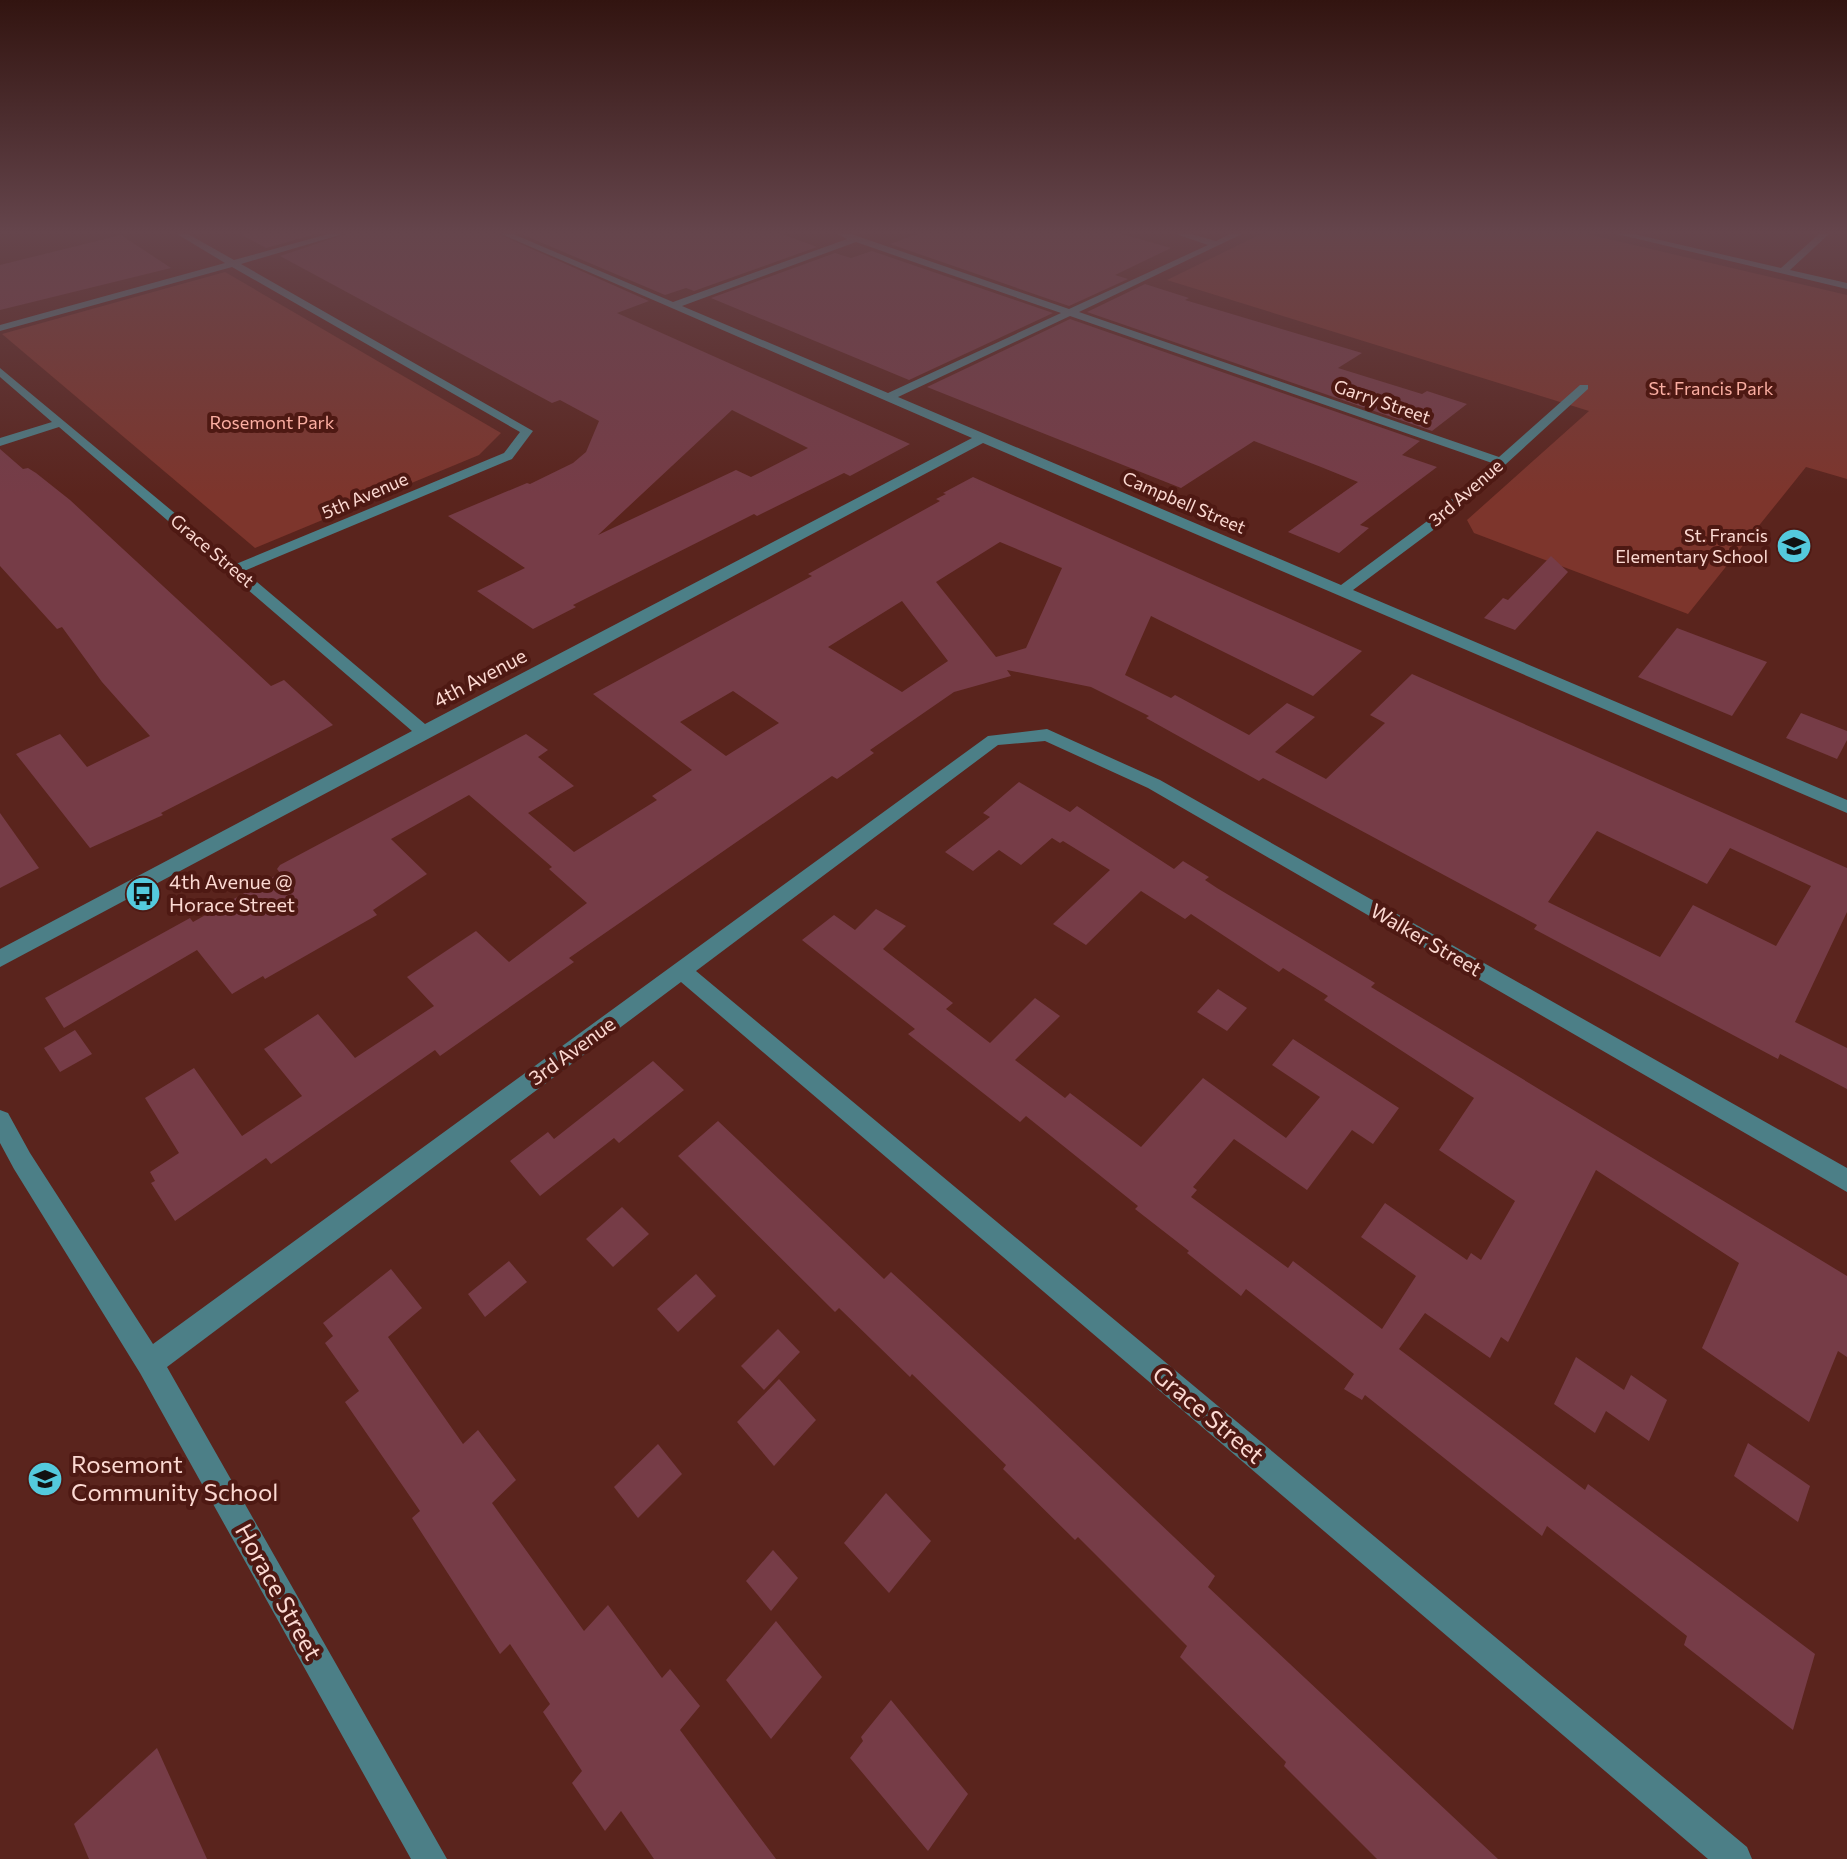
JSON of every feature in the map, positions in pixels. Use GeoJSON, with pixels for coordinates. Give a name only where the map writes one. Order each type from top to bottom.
{"type":"FeatureCollection","features":[{"type":"Feature","properties":{"kind":"street"},"geometry":{"type":"LineString","coordinates":[[0,328],[26,321]]}},
{"type":"Feature","properties":{"kind":"street","name":"5th Avenue"},"geometry":{"type":"LineString","coordinates":[[236,569],[508,456],[527,431],[334,321]]}},
{"type":"Feature","properties":{"kind":"street","name":"Campbell Street"},"geometry":{"type":"LineString","coordinates":[[706,321],[1847,807]]}},
{"type":"Feature","properties":{"kind":"street"},"geometry":{"type":"LineString","coordinates":[[887,398],[1051,321]]}},
{"type":"Feature","properties":{"kind":"street","name":"Garry Street"},"geometry":{"type":"LineString","coordinates":[[1091,321],[1502,462]]}},
{"type":"Feature","properties":{"kind":"street","name":"Grace Street"},"geometry":{"type":"LineString","coordinates":[[0,371],[424,732]]}},
{"type":"Feature","properties":{"kind":"street","name":"3rd Avenue"},"geometry":{"type":"LineString","coordinates":[[1342,592],[1431,525],[1584,387]]}},
{"type":"Feature","properties":{"kind":"street"},"geometry":{"type":"LineString","coordinates":[[0,428],[54,418]]}},
{"type":"Feature","properties":{"kind":"street"},"geometry":{"type":"LineString","coordinates":[[0,442],[54,418]]}},
{"type":"Feature","properties":{"kind":"street","name":"4th Avenue"},"geometry":{"type":"LineString","coordinates":[[0,959],[982,438]]}},
{"type":"Feature","properties":{"kind":"street","name":"Walker Street"},"geometry":{"type":"LineString","coordinates":[[994,740],[1047,735],[1154,784],[1847,1181]]}},
{"type":"Feature","properties":{"kind":"street","name":"3rd Avenue"},"geometry":{"type":"LineString","coordinates":[[150,1363],[994,740]]}},
{"type":"Feature","properties":{"kind":"street","name":"Grace Street"},"geometry":{"type":"LineString","coordinates":[[681,970],[1735,1859]]}},
{"type":"Feature","properties":{"kind":"street","name":"Horace Street"},"geometry":{"type":"LineString","coordinates":[[0,1120],[22,1161],[150,1363],[430,1859]]}},
{"type":"Feature","properties":{"kind":"green space","name":"Rosemont Park"},"geometry":{"type":"Polygon","coordinates":[[[50,321],[309,321],[501,433],[479,455],[255,548],[2,334],[50,321]]]}},
{"type":"Feature","properties":{"kind":"green space","name":"St. Francis Park"},"geometry":{"type":"Polygon","coordinates":[[[1298,321],[1847,321],[1847,479],[1806,467],[1688,614],[1474,533],[1467,520],[1589,411],[1298,321]]]}},
{"type":"Feature","properties":{"kind":"building"},"geometry":{"type":"Polygon","coordinates":[[[400,321],[634,321],[910,444],[850,476],[844,473],[757,516],[754,514],[573,605],[576,607],[533,629],[477,591],[525,568],[448,516],[530,484],[573,463],[586,452],[599,421],[560,400],[552,403],[400,321]],[[732,410],[598,535],[736,470],[751,477],[808,448],[732,410]]]}},
{"type":"Feature","properties":{"kind":"building"},"geometry":{"type":"Polygon","coordinates":[[[766,321],[1036,321],[909,380],[766,321]]]}},
{"type":"Feature","properties":{"kind":"building"},"geometry":{"type":"Polygon","coordinates":[[[1066,321],[1075,321],[1420,441],[1402,455],[1437,467],[1360,525],[1369,528],[1339,553],[1288,532],[1358,482],[1321,467],[1254,441],[1181,488],[927,387],[1066,321]]]}},
{"type":"Feature","properties":{"kind":"building"},"geometry":{"type":"Polygon","coordinates":[[[1112,321],[1254,321],[1362,353],[1338,368],[1422,394],[1427,391],[1467,404],[1432,431],[1112,321]]]}},
{"type":"Feature","properties":{"kind":"building"},"geometry":{"type":"Polygon","coordinates":[[[0,449],[23,469],[28,468],[36,473],[70,500],[271,686],[284,680],[333,725],[161,813],[163,815],[90,848],[16,754],[60,734],[87,767],[150,736],[102,682],[62,627],[57,629],[0,566],[0,449]]]}},
{"type":"Feature","properties":{"kind":"building"},"geometry":{"type":"Polygon","coordinates":[[[973,477],[1362,651],[1313,696],[1151,616],[1125,675],[1171,698],[1175,695],[1249,735],[1287,703],[1315,717],[1275,752],[1326,779],[1385,723],[1370,715],[1412,674],[1847,868],[1847,912],[1795,1022],[1847,1048],[1847,1089],[1780,1054],[1778,1059],[1534,929],[1537,925],[1263,778],[1259,781],[1146,718],[1149,716],[1091,687],[1007,670],[1011,676],[954,692],[870,750],[874,753],[837,779],[832,776],[569,958],[574,962],[440,1056],[435,1050],[271,1164],[266,1158],[175,1221],[151,1183],[155,1181],[150,1172],[179,1153],[145,1098],[194,1068],[242,1136],[302,1096],[264,1049],[318,1014],[355,1058],[434,1006],[407,977],[476,931],[509,962],[587,903],[549,869],[552,867],[469,795],[391,839],[427,874],[373,910],[377,915],[265,979],[263,976],[232,994],[197,950],[64,1028],[45,998],[190,918],[193,922],[280,873],[277,869],[280,865],[526,734],[548,750],[538,757],[574,786],[528,813],[574,852],[657,800],[652,796],[692,770],[593,694],[812,576],[808,574],[940,501],[936,499],[946,494],[943,493],[973,477]],[[1000,542],[936,582],[996,657],[1026,648],[1062,568],[1000,542]],[[902,601],[828,647],[902,692],[948,661],[902,601]],[[733,691],[680,722],[726,756],[779,723],[733,691]],[[1597,831],[1548,902],[1660,957],[1693,905],[1776,946],[1811,886],[1730,848],[1707,884],[1597,831]]]}},
{"type":"Feature","properties":{"kind":"building"},"geometry":{"type":"Polygon","coordinates":[[[1551,556],[1568,572],[1515,630],[1484,618],[1503,598],[1508,600],[1551,556]]]}},
{"type":"Feature","properties":{"kind":"building"},"geometry":{"type":"Polygon","coordinates":[[[1677,628],[1767,662],[1732,716],[1638,677],[1677,628]]]}},
{"type":"Feature","properties":{"kind":"building"},"geometry":{"type":"Polygon","coordinates":[[[1801,713],[1847,731],[1847,740],[1837,759],[1786,738],[1801,713]]]}},
{"type":"Feature","properties":{"kind":"building"},"geometry":{"type":"Polygon","coordinates":[[[1019,782],[1070,812],[1077,806],[1174,869],[1183,861],[1209,877],[1205,880],[1217,888],[1375,983],[1371,987],[1847,1276],[1847,1357],[1838,1351],[1809,1422],[1702,1348],[1739,1263],[1596,1170],[1508,1342],[1501,1337],[1490,1358],[1425,1313],[1399,1349],[1585,1490],[1588,1484],[1815,1654],[1793,1730],[1684,1645],[1687,1636],[1547,1526],[1542,1536],[1365,1395],[1362,1400],[1344,1389],[1354,1374],[1246,1289],[1241,1296],[1135,1209],[1138,1206],[1026,1116],[1020,1122],[908,1034],[915,1029],[802,940],[834,915],[855,930],[876,909],[906,926],[883,949],[953,1003],[946,1009],[990,1043],[1035,998],[1060,1016],[1015,1060],[1065,1098],[1070,1093],[1141,1147],[1203,1078],[1286,1138],[1320,1097],[1272,1065],[1293,1039],[1399,1108],[1373,1144],[1352,1130],[1307,1190],[1234,1139],[1193,1187],[1197,1190],[1191,1197],[1288,1268],[1293,1261],[1382,1329],[1416,1276],[1361,1237],[1385,1203],[1467,1260],[1471,1253],[1481,1260],[1515,1201],[1439,1150],[1474,1098],[1324,1000],[1328,996],[1283,968],[1279,972],[1191,914],[1185,919],[1141,891],[1086,945],[1053,924],[1110,870],[1063,841],[1060,843],[1052,838],[1021,865],[999,850],[973,871],[945,852],[990,817],[983,813],[1019,782]]]}},
{"type":"Feature","properties":{"kind":"building"},"geometry":{"type":"Polygon","coordinates":[[[0,813],[39,868],[0,888],[0,813]]]}},
{"type":"Feature","properties":{"kind":"building"},"geometry":{"type":"Polygon","coordinates":[[[1218,989],[1247,1008],[1227,1031],[1197,1012],[1218,989]]]}},
{"type":"Feature","properties":{"kind":"building"},"geometry":{"type":"Polygon","coordinates":[[[75,1030],[92,1054],[60,1072],[44,1048],[75,1030]]]}},
{"type":"Feature","properties":{"kind":"building"},"geometry":{"type":"Polygon","coordinates":[[[653,1061],[684,1090],[619,1143],[614,1138],[540,1196],[510,1161],[548,1132],[554,1139],[653,1061]]]}},
{"type":"Feature","properties":{"kind":"building"},"geometry":{"type":"Polygon","coordinates":[[[718,1121],[884,1279],[891,1272],[1034,1404],[1215,1576],[1208,1587],[1498,1859],[1377,1859],[1284,1766],[1286,1762],[1180,1657],[1187,1646],[1078,1537],[1075,1540],[1003,1469],[1006,1465],[912,1374],[910,1377],[839,1308],[835,1312],[678,1156],[718,1121]]]}},
{"type":"Feature","properties":{"kind":"building"},"geometry":{"type":"Polygon","coordinates":[[[622,1207],[649,1234],[613,1267],[586,1239],[622,1207]]]}},
{"type":"Feature","properties":{"kind":"building"},"geometry":{"type":"Polygon","coordinates":[[[509,1261],[527,1282],[485,1317],[468,1294],[509,1261]]]}},
{"type":"Feature","properties":{"kind":"building"},"geometry":{"type":"Polygon","coordinates":[[[391,1269],[422,1308],[388,1337],[463,1444],[478,1430],[516,1480],[492,1503],[584,1631],[608,1605],[662,1678],[670,1669],[700,1706],[680,1730],[776,1859],[654,1859],[621,1811],[605,1831],[572,1783],[582,1771],[543,1712],[550,1704],[510,1644],[500,1654],[412,1518],[420,1511],[345,1402],[359,1391],[325,1343],[333,1336],[323,1323],[391,1269]]]}},
{"type":"Feature","properties":{"kind":"building"},"geometry":{"type":"Polygon","coordinates":[[[696,1274],[716,1296],[678,1332],[657,1309],[696,1274]]]}},
{"type":"Feature","properties":{"kind":"building"},"geometry":{"type":"Polygon","coordinates":[[[778,1329],[800,1352],[764,1390],[741,1366],[778,1329]]]}},
{"type":"Feature","properties":{"kind":"building"},"geometry":{"type":"Polygon","coordinates":[[[1576,1357],[1624,1390],[1631,1375],[1667,1400],[1649,1441],[1606,1411],[1595,1433],[1554,1404],[1576,1357]]]}},
{"type":"Feature","properties":{"kind":"building"},"geometry":{"type":"Polygon","coordinates":[[[779,1379],[816,1420],[774,1466],[737,1422],[779,1379]]]}},
{"type":"Feature","properties":{"kind":"building"},"geometry":{"type":"Polygon","coordinates":[[[1748,1443],[1810,1486],[1798,1522],[1734,1476],[1748,1443]]]}},
{"type":"Feature","properties":{"kind":"building"},"geometry":{"type":"Polygon","coordinates":[[[658,1444],[682,1474],[638,1518],[614,1487],[658,1444]]]}},
{"type":"Feature","properties":{"kind":"building"},"geometry":{"type":"Polygon","coordinates":[[[886,1493],[931,1541],[889,1593],[844,1543],[886,1493]]]}},
{"type":"Feature","properties":{"kind":"building"},"geometry":{"type":"Polygon","coordinates":[[[773,1550],[798,1578],[771,1611],[746,1581],[773,1550]]]}},
{"type":"Feature","properties":{"kind":"building"},"geometry":{"type":"Polygon","coordinates":[[[776,1621],[822,1677],[771,1739],[726,1680],[776,1621]]]}},
{"type":"Feature","properties":{"kind":"building"},"geometry":{"type":"Polygon","coordinates":[[[891,1700],[968,1794],[928,1851],[850,1758],[863,1741],[861,1737],[891,1700]]]}},
{"type":"Feature","properties":{"kind":"building"},"geometry":{"type":"Polygon","coordinates":[[[157,1748],[207,1859],[89,1859],[74,1824],[157,1748]]]}},
{"type":"Feature","properties":{"kind":"place","name":"St. Francis Elementary School"},"geometry":{"type":"Point","coordinates":[1794,546]}},
{"type":"Feature","properties":{"kind":"place","name":"4th Avenue @ Horace Street"},"geometry":{"type":"Point","coordinates":[143,894]}},
{"type":"Feature","properties":{"kind":"place","name":"Rosemont Community School"},"geometry":{"type":"Point","coordinates":[45,1479]}}]}
